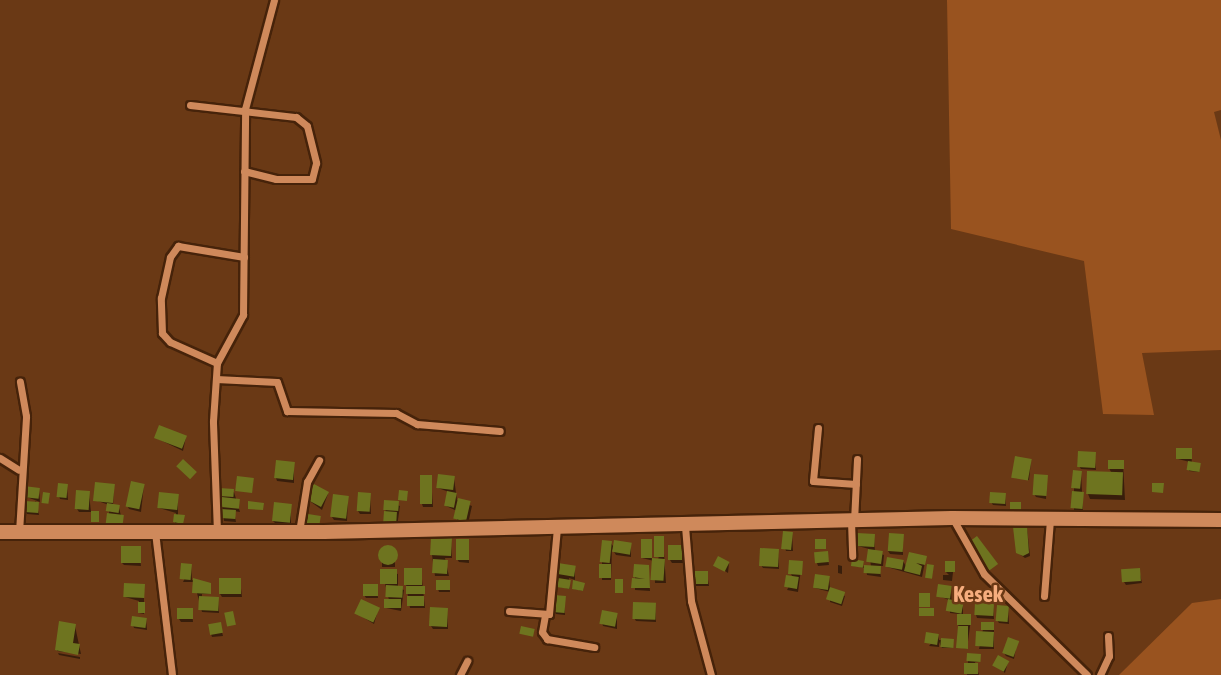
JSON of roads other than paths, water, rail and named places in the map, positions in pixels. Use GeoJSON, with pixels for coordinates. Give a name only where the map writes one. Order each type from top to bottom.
{"type":"FeatureCollection","features":[{"type":"Feature","properties":{"kind":"main road"},"geometry":{"type":"LineString","coordinates":[[0,532],[299,532],[685,526],[952,518],[1221,520]]}},
{"type":"Feature","properties":{"kind":"street"},"geometry":{"type":"LineString","coordinates":[[217,532],[217,363],[243,315],[245,110],[274,0]]}},
{"type":"Feature","properties":{"kind":"street"},"geometry":{"type":"LineString","coordinates":[[190,104],[300,118],[310,132],[316,163],[315,174],[308,181],[244,171]]}},
{"type":"Feature","properties":{"kind":"street"},"geometry":{"type":"LineString","coordinates":[[217,363],[170,342],[162,333],[160,308],[170,257],[178,246],[244,257]]}},
{"type":"Feature","properties":{"kind":"street"},"geometry":{"type":"LineString","coordinates":[[216,379],[277,382],[287,411],[396,413],[417,424],[500,431]]}},
{"type":"Feature","properties":{"kind":"street"},"geometry":{"type":"LineString","coordinates":[[19,532],[19,470],[26,416],[20,382]]}},
{"type":"Feature","properties":{"kind":"street"},"geometry":{"type":"LineString","coordinates":[[818,428],[813,481],[856,484]]}},
{"type":"Feature","properties":{"kind":"street"},"geometry":{"type":"LineString","coordinates":[[0,458],[19,470]]}},
{"type":"Feature","properties":{"kind":"street"},"geometry":{"type":"LineString","coordinates":[[852,556],[857,459]]}},
{"type":"Feature","properties":{"kind":"street"},"geometry":{"type":"LineString","coordinates":[[299,532],[307,482],[319,460]]}},
{"type":"Feature","properties":{"kind":"street"},"geometry":{"type":"LineString","coordinates":[[952,518],[984,573],[1087,675]]}},
{"type":"Feature","properties":{"kind":"street"},"geometry":{"type":"LineString","coordinates":[[1044,596],[1050,519]]}},
{"type":"Feature","properties":{"kind":"street"},"geometry":{"type":"LineString","coordinates":[[685,526],[691,601],[711,675]]}},
{"type":"Feature","properties":{"kind":"street"},"geometry":{"type":"LineString","coordinates":[[509,611],[549,614],[557,528]]}},
{"type":"Feature","properties":{"kind":"street"},"geometry":{"type":"LineString","coordinates":[[155,531],[172,675]]}},
{"type":"Feature","properties":{"kind":"street"},"geometry":{"type":"LineString","coordinates":[[545,615],[542,636],[594,648]]}},
{"type":"Feature","properties":{"kind":"street"},"geometry":{"type":"LineString","coordinates":[[1100,675],[1109,656],[1108,636]]}},
{"type":"Feature","properties":{"kind":"street"},"geometry":{"type":"LineString","coordinates":[[460,675],[467,661]]}},
{"type":"Feature","properties":{"kind":"district","name":"Kesek"},"geometry":{"type":"Point","coordinates":[978,594]}}]}
